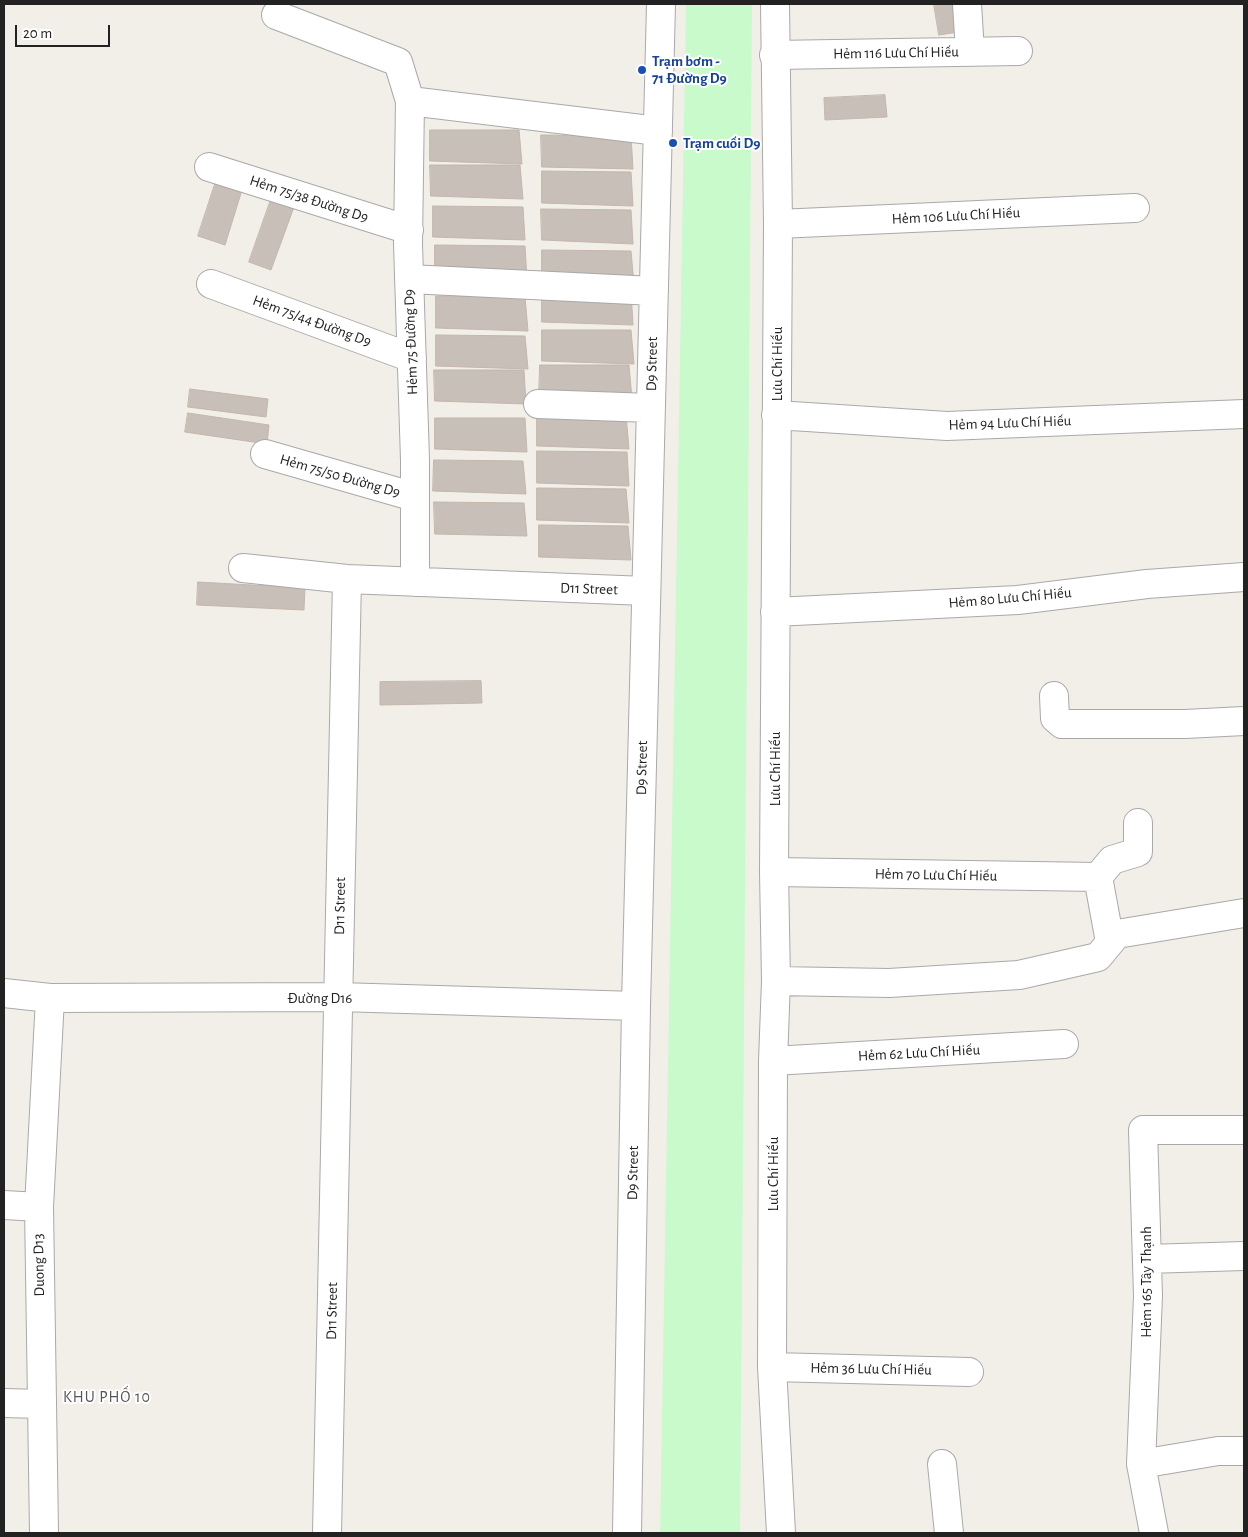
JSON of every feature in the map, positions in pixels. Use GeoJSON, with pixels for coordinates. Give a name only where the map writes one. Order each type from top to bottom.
{"type":"FeatureCollection","features":[{"type":"Feature","properties":{"kind":"street","name":"D9 Street"},"geometry":{"type":"LineString","coordinates":[[627,1533],[636,1006],[661,4]]}},
{"type":"Feature","properties":{"kind":"street","name":"Lưu Chí Hiếu"},"geometry":{"type":"LineString","coordinates":[[775,4],[774,55],[778,224],[774,872],[776,981],[773,1061],[772,1367],[781,1533]]}},
{"type":"Feature","properties":{"kind":"street"},"geometry":{"type":"LineString","coordinates":[[967,4],[970,52]]}},
{"type":"Feature","properties":{"kind":"street","name":"Hẻm 75 Đường D9"},"geometry":{"type":"LineString","coordinates":[[276,15],[398,62],[410,102],[408,230],[415,496],[415,582]]}},
{"type":"Feature","properties":{"kind":"street","name":"Hẻm 116 Lưu Chí Hiếu"},"geometry":{"type":"LineString","coordinates":[[774,55],[1018,51]]}},
{"type":"Feature","properties":{"kind":"street"},"geometry":{"type":"LineString","coordinates":[[410,102],[658,131]]}},
{"type":"Feature","properties":{"kind":"street","name":"Hẻm 75/38 Đường D9"},"geometry":{"type":"LineString","coordinates":[[209,167],[408,230]]}},
{"type":"Feature","properties":{"kind":"street","name":"Hẻm 106 Lưu Chí Hiếu"},"geometry":{"type":"LineString","coordinates":[[778,224],[1135,208]]}},
{"type":"Feature","properties":{"kind":"street"},"geometry":{"type":"LineString","coordinates":[[409,279],[654,291]]}},
{"type":"Feature","properties":{"kind":"street","name":"Hẻm 75/44 Đường D9"},"geometry":{"type":"LineString","coordinates":[[211,284],[412,358]]}},
{"type":"Feature","properties":{"kind":"street"},"geometry":{"type":"LineString","coordinates":[[538,404],[651,408]]}},
{"type":"Feature","properties":{"kind":"street","name":"Hẻm 94 Lưu Chí Hiếu"},"geometry":{"type":"LineString","coordinates":[[776,415],[947,426],[1244,414]]}},
{"type":"Feature","properties":{"kind":"street","name":"Hẻm 75/50 Đường D9"},"geometry":{"type":"LineString","coordinates":[[265,454],[415,496]]}},
{"type":"Feature","properties":{"kind":"street"},"geometry":{"type":"LineString","coordinates":[[243,568],[347,579]]}},
{"type":"Feature","properties":{"kind":"street","name":"Hẻm 80 Lưu Chí Hiếu"},"geometry":{"type":"LineString","coordinates":[[775,612],[1018,600],[1146,584],[1244,577]]}},
{"type":"Feature","properties":{"kind":"street","name":"D11 Street"},"geometry":{"type":"LineString","coordinates":[[327,1533],[347,579],[646,591]]}},
{"type":"Feature","properties":{"kind":"street"},"geometry":{"type":"LineString","coordinates":[[1054,696],[1055,718],[1062,724],[1185,724],[1244,721]]}},
{"type":"Feature","properties":{"kind":"street"},"geometry":{"type":"LineString","coordinates":[[1110,942],[1098,877],[1112,860],[1138,852],[1138,823]]}},
{"type":"Feature","properties":{"kind":"street","name":"Hẻm 70 Lưu Chí Hiếu"},"geometry":{"type":"LineString","coordinates":[[774,872],[1098,877]]}},
{"type":"Feature","properties":{"kind":"street"},"geometry":{"type":"LineString","coordinates":[[776,981],[889,983],[1019,975],[1098,957],[1117,934],[1244,912]]}},
{"type":"Feature","properties":{"kind":"street","name":"Đường D16"},"geometry":{"type":"LineString","coordinates":[[4,993],[50,998],[338,997],[636,1006]]}},
{"type":"Feature","properties":{"kind":"street","name":"Duong D13"},"geometry":{"type":"LineString","coordinates":[[44,1533],[38,1207],[50,998]]}},
{"type":"Feature","properties":{"kind":"street","name":"Hẻm 62 Lưu Chí Hiếu"},"geometry":{"type":"LineString","coordinates":[[773,1061],[1064,1044]]}},
{"type":"Feature","properties":{"kind":"street","name":"Hẻm 165 Tây Thạnh"},"geometry":{"type":"LineString","coordinates":[[1154,1533],[1141,1464],[1148,1296],[1143,1130],[1244,1130]]}},
{"type":"Feature","properties":{"kind":"street"},"geometry":{"type":"LineString","coordinates":[[4,1205],[38,1207]]}},
{"type":"Feature","properties":{"kind":"street"},"geometry":{"type":"LineString","coordinates":[[1147,1259],[1244,1256]]}},
{"type":"Feature","properties":{"kind":"street","name":"Hẻm 36 Lưu Chí Hiếu"},"geometry":{"type":"LineString","coordinates":[[772,1367],[969,1372]]}},
{"type":"Feature","properties":{"kind":"street"},"geometry":{"type":"LineString","coordinates":[[4,1404],[42,1404]]}},
{"type":"Feature","properties":{"kind":"street"},"geometry":{"type":"LineString","coordinates":[[1141,1464],[1218,1451],[1244,1451]]}},
{"type":"Feature","properties":{"kind":"street"},"geometry":{"type":"LineString","coordinates":[[942,1464],[950,1533]]}},
{"type":"Feature","properties":{"kind":"green space"},"geometry":{"type":"Polygon","coordinates":[[[686,4],[752,4],[740,1533],[660,1533],[686,4]]]}},
{"type":"Feature","properties":{"kind":"building"},"geometry":{"type":"Polygon","coordinates":[[[934,4],[968,4],[971,30],[939,35],[934,4]]]}},
{"type":"Feature","properties":{"kind":"building"},"geometry":{"type":"Polygon","coordinates":[[[885,95],[887,117],[825,120],[824,98],[885,95]]]}},
{"type":"Feature","properties":{"kind":"building"},"geometry":{"type":"Polygon","coordinates":[[[430,130],[519,130],[522,164],[430,161],[430,130]]]}},
{"type":"Feature","properties":{"kind":"building"},"geometry":{"type":"Polygon","coordinates":[[[541,135],[631,136],[633,169],[542,167],[541,135]]]}},
{"type":"Feature","properties":{"kind":"building"},"geometry":{"type":"Polygon","coordinates":[[[430,165],[520,165],[523,199],[431,196],[430,165]]]}},
{"type":"Feature","properties":{"kind":"building"},"geometry":{"type":"Polygon","coordinates":[[[220,169],[246,177],[225,245],[198,236],[220,169]]]}},
{"type":"Feature","properties":{"kind":"building"},"geometry":{"type":"Polygon","coordinates":[[[542,171],[631,172],[633,206],[542,203],[542,171]]]}},
{"type":"Feature","properties":{"kind":"building"},"geometry":{"type":"Polygon","coordinates":[[[275,188],[298,196],[271,270],[249,262],[275,188]]]}},
{"type":"Feature","properties":{"kind":"building"},"geometry":{"type":"Polygon","coordinates":[[[433,206],[523,207],[525,240],[433,237],[433,206]]]}},
{"type":"Feature","properties":{"kind":"building"},"geometry":{"type":"Polygon","coordinates":[[[541,209],[631,210],[633,244],[542,240],[541,209]]]}},
{"type":"Feature","properties":{"kind":"building"},"geometry":{"type":"Polygon","coordinates":[[[435,245],[525,246],[527,280],[435,277],[435,245]]]}},
{"type":"Feature","properties":{"kind":"building"},"geometry":{"type":"Polygon","coordinates":[[[542,250],[631,251],[634,284],[542,281],[542,250]]]}},
{"type":"Feature","properties":{"kind":"building"},"geometry":{"type":"Polygon","coordinates":[[[542,291],[631,291],[633,325],[542,322],[542,291]]]}},
{"type":"Feature","properties":{"kind":"building"},"geometry":{"type":"Polygon","coordinates":[[[436,296],[525,297],[528,331],[436,328],[436,296]]]}},
{"type":"Feature","properties":{"kind":"building"},"geometry":{"type":"Polygon","coordinates":[[[542,330],[631,330],[634,364],[542,361],[542,330]]]}},
{"type":"Feature","properties":{"kind":"building"},"geometry":{"type":"Polygon","coordinates":[[[436,335],[525,336],[528,369],[436,366],[436,335]]]}},
{"type":"Feature","properties":{"kind":"building"},"geometry":{"type":"Polygon","coordinates":[[[540,365],[629,365],[632,399],[539,396],[540,365]]]}},
{"type":"Feature","properties":{"kind":"building"},"geometry":{"type":"Polygon","coordinates":[[[434,370],[524,370],[526,404],[435,401],[434,370]]]}},
{"type":"Feature","properties":{"kind":"building"},"geometry":{"type":"Polygon","coordinates":[[[190,389],[268,399],[266,417],[188,407],[190,389]]]}},
{"type":"Feature","properties":{"kind":"building"},"geometry":{"type":"Polygon","coordinates":[[[188,413],[269,425],[267,444],[185,432],[188,413]]]}},
{"type":"Feature","properties":{"kind":"building"},"geometry":{"type":"Polygon","coordinates":[[[537,414],[626,415],[629,449],[537,446],[537,414]]]}},
{"type":"Feature","properties":{"kind":"building"},"geometry":{"type":"Polygon","coordinates":[[[435,418],[525,418],[527,452],[435,449],[435,418]]]}},
{"type":"Feature","properties":{"kind":"building"},"geometry":{"type":"Polygon","coordinates":[[[537,451],[627,452],[629,486],[537,483],[537,451]]]}},
{"type":"Feature","properties":{"kind":"building"},"geometry":{"type":"Polygon","coordinates":[[[434,460],[523,461],[526,494],[433,491],[434,460]]]}},
{"type":"Feature","properties":{"kind":"building"},"geometry":{"type":"Polygon","coordinates":[[[537,488],[626,489],[629,523],[537,520],[537,488]]]}},
{"type":"Feature","properties":{"kind":"building"},"geometry":{"type":"Polygon","coordinates":[[[434,502],[524,503],[527,536],[435,534],[434,502]]]}},
{"type":"Feature","properties":{"kind":"building"},"geometry":{"type":"Polygon","coordinates":[[[539,525],[628,526],[631,560],[539,557],[539,525]]]}},
{"type":"Feature","properties":{"kind":"building"},"geometry":{"type":"Polygon","coordinates":[[[198,582],[305,588],[304,610],[197,605],[198,582]]]}},
{"type":"Feature","properties":{"kind":"building"},"geometry":{"type":"Polygon","coordinates":[[[481,681],[482,703],[380,705],[380,682],[481,681]]]}},
{"type":"Feature","properties":{"kind":"place","name":"Trạm bơm - 71 Đường D9"},"geometry":{"type":"Point","coordinates":[642,70]}},
{"type":"Feature","properties":{"kind":"place","name":"Trạm cuối D9"},"geometry":{"type":"Point","coordinates":[673,143]}},
{"type":"Feature","properties":{"kind":"district","name":"KHU PHỐ 10"},"geometry":{"type":"Point","coordinates":[107,1397]}}]}
